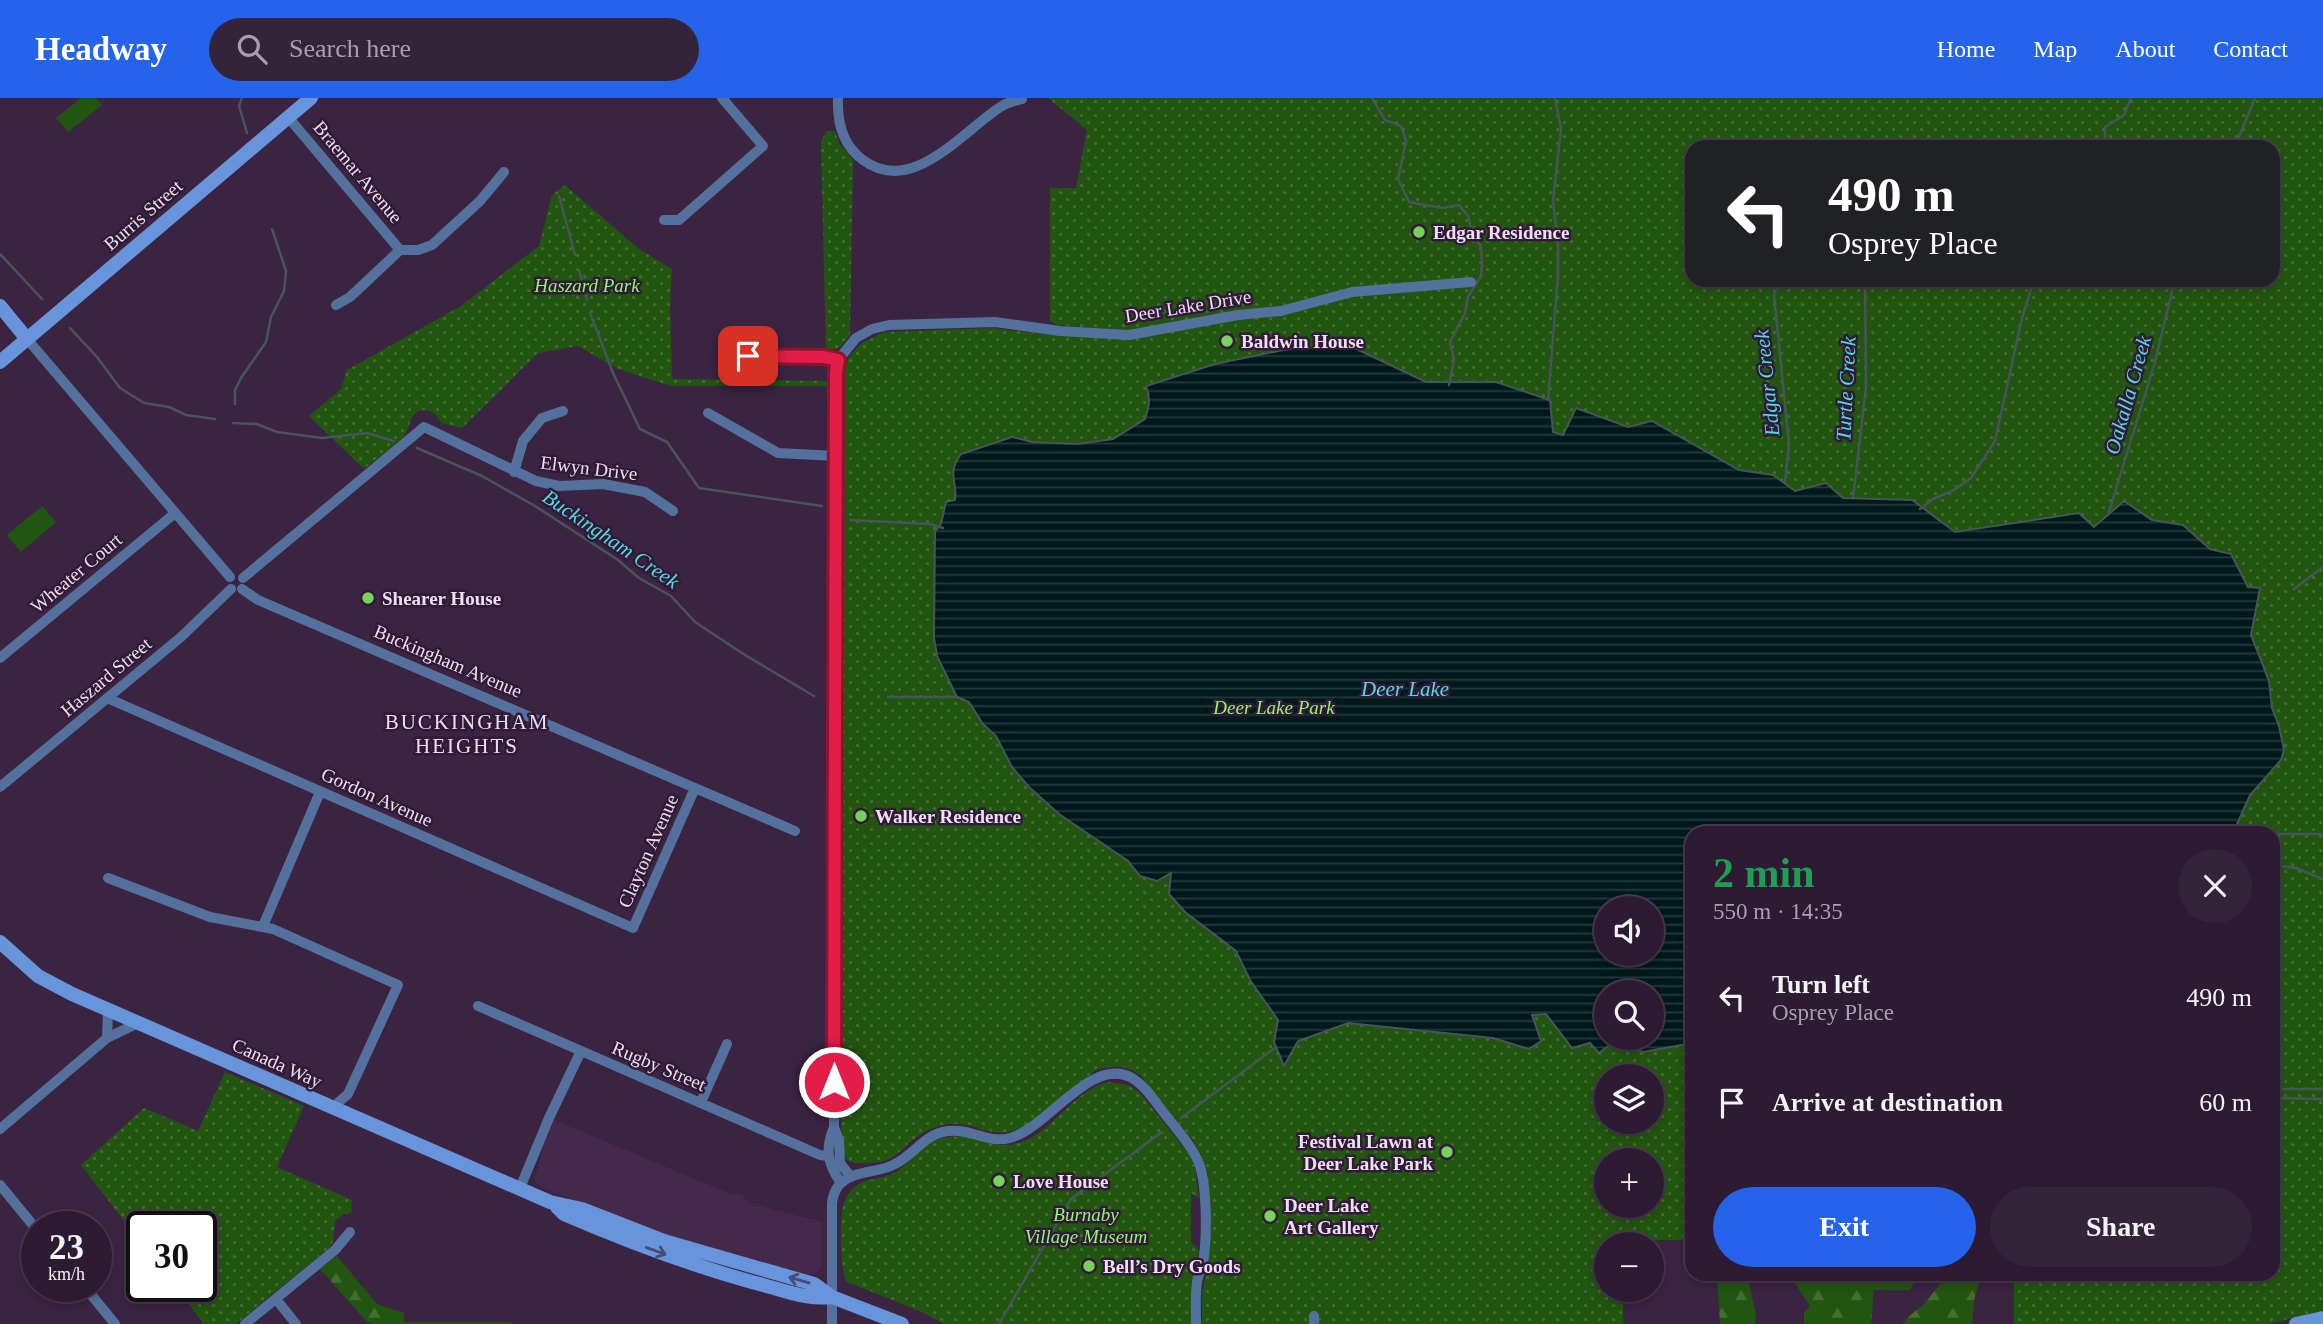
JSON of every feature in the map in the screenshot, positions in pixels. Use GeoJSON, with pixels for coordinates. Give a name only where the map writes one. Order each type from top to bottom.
{"type":"FeatureCollection","features":[{"type":"Feature","properties":{"kind":"main road","name":"Burris Street"},"geometry":{"type":"LineString","coordinates":[[0,362],[311,98]]}},
{"type":"Feature","properties":{"kind":"main road"},"geometry":{"type":"LineString","coordinates":[[0,306],[27,339]]}},
{"type":"Feature","properties":{"kind":"main road","name":"Canada Way"},"geometry":{"type":"LineString","coordinates":[[0,942],[38,976],[108,1010],[520,1188],[585,1223],[719,1273],[816,1299],[832,1297],[898,1324]]}},
{"type":"Feature","properties":{"kind":"main road"},"geometry":{"type":"LineString","coordinates":[[2296,1324],[2323,1318]]}},
{"type":"Feature","properties":{"kind":"street"},"geometry":{"type":"LineString","coordinates":[[664,220],[679,220],[763,146],[722,98]]}},
{"type":"Feature","properties":{"kind":"street"},"geometry":{"type":"LineString","coordinates":[[838,98],[838,121],[846,142],[857,155],[869,164],[899,170],[918,167],[931,160],[1001,106],[1022,99]]}},
{"type":"Feature","properties":{"kind":"street","name":"Braemar Avenue"},"geometry":{"type":"LineString","coordinates":[[288,117],[400,250]]}},
{"type":"Feature","properties":{"kind":"street"},"geometry":{"type":"LineString","coordinates":[[336,305],[358,289],[400,250],[418,250],[432,245],[480,201],[504,172]]}},
{"type":"Feature","properties":{"kind":"street","name":"Deer Lake Drive"},"geometry":{"type":"LineString","coordinates":[[838,360],[864,333],[889,325],[995,322],[1060,331],[1129,335],[1238,315],[1281,311],[1352,292],[1471,282]]}},
{"type":"Feature","properties":{"kind":"street"},"geometry":{"type":"LineString","coordinates":[[27,339],[230,577]]}},
{"type":"Feature","properties":{"kind":"street"},"geometry":{"type":"LineString","coordinates":[[748,356],[824,357],[838,360],[834,1127],[839,1141],[841,1163],[851,1177]]}},
{"type":"Feature","properties":{"kind":"street"},"geometry":{"type":"LineString","coordinates":[[514,472],[523,440],[542,418],[563,411]]}},
{"type":"Feature","properties":{"kind":"street"},"geometry":{"type":"LineString","coordinates":[[709,412],[778,453],[836,456]]}},
{"type":"Feature","properties":{"kind":"street","name":"Elwyn Drive"},"geometry":{"type":"LineString","coordinates":[[243,583],[424,427],[536,481],[559,486],[603,484],[645,492],[673,511]]}},
{"type":"Feature","properties":{"kind":"street","name":"Wheater Court"},"geometry":{"type":"LineString","coordinates":[[0,658],[174,514]]}},
{"type":"Feature","properties":{"kind":"street"},"geometry":{"type":"LineString","coordinates":[[236,574],[243,583],[238,591],[228,585],[230,577],[236,574]]}},
{"type":"Feature","properties":{"kind":"street","name":"Buckingham Avenue"},"geometry":{"type":"LineString","coordinates":[[243,583],[258,600],[795,831]]}},
{"type":"Feature","properties":{"kind":"street","name":"Haszard Street"},"geometry":{"type":"LineString","coordinates":[[0,787],[181,637],[231,589]]}},
{"type":"Feature","properties":{"kind":"street","name":"Gordon Avenue"},"geometry":{"type":"LineString","coordinates":[[107,698],[633,928]]}},
{"type":"Feature","properties":{"kind":"street","name":"Clayton Avenue"},"geometry":{"type":"LineString","coordinates":[[633,928],[695,788]]}},
{"type":"Feature","properties":{"kind":"street"},"geometry":{"type":"LineString","coordinates":[[263,926],[320,792]]}},
{"type":"Feature","properties":{"kind":"street"},"geometry":{"type":"LineString","coordinates":[[108,878],[209,917],[263,926],[398,985],[348,1094],[332,1108]]}},
{"type":"Feature","properties":{"kind":"street","name":"Rugby Street"},"geometry":{"type":"LineString","coordinates":[[478,1006],[820,1155],[828,1156]]}},
{"type":"Feature","properties":{"kind":"street"},"geometry":{"type":"LineString","coordinates":[[107,1038],[108,1010]]}},
{"type":"Feature","properties":{"kind":"street"},"geometry":{"type":"LineString","coordinates":[[0,1129],[107,1038],[138,1023]]}},
{"type":"Feature","properties":{"kind":"street"},"geometry":{"type":"LineString","coordinates":[[701,1102],[726,1044]]}},
{"type":"Feature","properties":{"kind":"street"},"geometry":{"type":"LineString","coordinates":[[520,1188],[580,1051]]}},
{"type":"Feature","properties":{"kind":"street"},"geometry":{"type":"LineString","coordinates":[[832,1324],[832,1203],[841,1183],[851,1177],[898,1163],[921,1142],[939,1133],[959,1131],[1000,1140],[1017,1136],[1034,1126],[1092,1080],[1110,1074],[1126,1076],[1143,1087],[1191,1147],[1202,1169],[1204,1254],[1197,1285],[1196,1324]]}},
{"type":"Feature","properties":{"kind":"street"},"geometry":{"type":"LineString","coordinates":[[834,1127],[828,1140],[828,1156],[841,1183]]}},
{"type":"Feature","properties":{"kind":"street"},"geometry":{"type":"LineString","coordinates":[[0,1185],[21,1211]]}},
{"type":"Feature","properties":{"kind":"street"},"geometry":{"type":"LineString","coordinates":[[245,1324],[335,1250],[350,1232]]}},
{"type":"Feature","properties":{"kind":"street"},"geometry":{"type":"LineString","coordinates":[[276,1299],[296,1324]]}},
{"type":"Feature","properties":{"kind":"street"},"geometry":{"type":"LineString","coordinates":[[96,1302],[115,1324]]}},
{"type":"Feature","properties":{"kind":"shaded area"},"geometry":{"type":"Polygon","coordinates":[[[554,1120],[733,1195],[741,1194],[749,1203],[822,1222],[821,1267],[815,1274],[805,1275],[686,1242],[543,1188],[535,1183],[535,1179],[543,1147],[554,1120]]]}},
{"type":"Feature","properties":{"kind":"green space"},"geometry":{"type":"Polygon","coordinates":[[[81,98],[96,98],[102,105],[68,132],[56,118],[81,98]]]}},
{"type":"Feature","properties":{"kind":"green space","name":"Deer Lake Park"},"geometry":{"type":"Polygon","coordinates":[[[1048,98],[2323,98],[2323,1311],[2267,1324],[2014,1324],[2014,1281],[2280,1281],[2280,826],[1685,826],[1685,1240],[1664,1240],[1664,1232],[1594,1232],[1594,1302],[1623,1302],[1623,1324],[1202,1324],[1202,1293],[1209,1243],[1208,1174],[1194,1142],[1141,1076],[1125,1068],[1096,1070],[1027,1125],[1015,1130],[995,1132],[959,1124],[945,1125],[923,1133],[884,1161],[859,1163],[847,1160],[842,1143],[842,1096],[839,1093],[842,377],[849,356],[862,343],[884,332],[992,328],[1045,334],[1137,336],[1294,304],[1138,331],[1057,325],[1050,321],[1050,188],[1076,188],[1087,130],[1048,98]]]}},
{"type":"Feature","properties":{"kind":"green space"},"geometry":{"type":"Polygon","coordinates":[[[827,131],[835,131],[839,143],[853,160],[850,336],[839,348],[826,351],[821,141],[827,131]]]}},
{"type":"Feature","properties":{"kind":"green space","name":"Haszard Park"},"geometry":{"type":"Polygon","coordinates":[[[565,185],[639,249],[672,269],[672,379],[830,381],[830,386],[671,386],[618,369],[578,346],[538,353],[462,428],[441,423],[431,412],[418,411],[404,436],[364,469],[309,416],[341,389],[347,370],[461,306],[539,246],[552,195],[565,185]]]}},
{"type":"Feature","properties":{"kind":"green space"},"geometry":{"type":"Polygon","coordinates":[[[42,506],[56,522],[21,552],[7,535],[42,506]]]}},
{"type":"Feature","properties":{"kind":"green space"},"geometry":{"type":"Polygon","coordinates":[[[225,1072],[304,1106],[277,1167],[352,1200],[351,1213],[344,1214],[335,1221],[333,1242],[329,1248],[236,1324],[204,1324],[187,1302],[217,1302],[217,1211],[126,1211],[126,1223],[81,1165],[144,1108],[198,1131],[225,1072]]]}},
{"type":"Feature","properties":{"kind":"green space","name":"Burnaby Village Museum"},"geometry":{"type":"Polygon","coordinates":[[[1109,1082],[1129,1085],[1139,1092],[1189,1154],[1195,1168],[1199,1198],[1191,1193],[1191,1242],[1199,1250],[1191,1287],[1191,1324],[944,1324],[920,1311],[847,1282],[842,1256],[841,1219],[845,1201],[854,1188],[861,1183],[895,1172],[925,1147],[943,1138],[963,1137],[1001,1145],[1022,1142],[1045,1129],[1085,1093],[1109,1082]]]}},
{"type":"Feature","properties":{"kind":"green space"},"geometry":{"type":"Polygon","coordinates":[[[337,1256],[377,1304],[404,1313],[404,1322],[511,1324],[367,1322],[320,1269],[337,1256]]]}},
{"type":"Feature","properties":{"kind":"green space"},"geometry":{"type":"Polygon","coordinates":[[[1717,1281],[1750,1281],[1755,1324],[1720,1324],[1717,1281]]]}},
{"type":"Feature","properties":{"kind":"green space"},"geometry":{"type":"Polygon","coordinates":[[[1794,1281],[1914,1281],[1910,1290],[1874,1290],[1871,1324],[1806,1324],[1804,1313],[1810,1306],[1794,1281]]]}},
{"type":"Feature","properties":{"kind":"green space"},"geometry":{"type":"Polygon","coordinates":[[[1979,1281],[1972,1324],[1903,1324],[1924,1304],[1941,1283],[1979,1281]]]}},
{"type":"Feature","properties":{"kind":"water","name":"Deer Lake"},"geometry":{"type":"Polygon","coordinates":[[[1348,345],[1426,382],[1496,382],[1550,400],[1553,432],[1563,435],[1576,408],[1628,427],[1652,421],[1739,470],[1773,475],[1795,491],[1826,483],[1843,498],[1912,500],[1955,532],[2079,513],[2094,527],[2124,501],[2152,520],[2183,525],[2210,549],[2231,554],[2248,587],[2260,588],[2251,635],[2269,681],[2272,708],[2284,750],[2281,760],[2250,795],[2236,826],[1685,826],[1685,1044],[1664,1048],[1664,980],[1594,980],[1594,1047],[1590,1043],[1572,1048],[1546,1014],[1532,1015],[1541,1041],[1529,1049],[1493,1038],[1348,1023],[1298,1041],[1284,1066],[1274,1042],[1278,1020],[1250,980],[1236,951],[1185,912],[1169,894],[1171,873],[1157,881],[1140,876],[1128,861],[1059,814],[1029,787],[1012,767],[996,736],[983,724],[969,702],[957,697],[937,656],[934,638],[935,532],[941,524],[946,502],[955,500],[953,473],[961,454],[1012,437],[1032,442],[1077,444],[1113,439],[1145,419],[1149,403],[1146,386],[1215,364],[1283,350],[1348,345]]]}},
{"type":"Feature","properties":{"kind":"waterway"},"geometry":{"type":"LineString","coordinates":[[242,98],[239,106],[247,133]]}},
{"type":"Feature","properties":{"kind":"waterway"},"geometry":{"type":"LineString","coordinates":[[1372,98],[1385,120],[1401,126],[1406,141],[1398,179],[1409,202],[1442,208],[1459,205],[1468,216],[1473,236],[1481,246],[1481,276],[1468,297],[1465,313],[1450,342],[1454,359],[1449,385]]}},
{"type":"Feature","properties":{"kind":"waterway"},"geometry":{"type":"LineString","coordinates":[[1548,400],[1558,275],[1553,201],[1561,128],[1555,98]]}},
{"type":"Feature","properties":{"kind":"waterway"},"geometry":{"type":"LineString","coordinates":[[2104,140],[2105,127],[2124,115],[2131,98]]}},
{"type":"Feature","properties":{"kind":"waterway","name":"Oakalla Creek"},"geometry":{"type":"LineString","coordinates":[[2237,140],[2255,98]]}},
{"type":"Feature","properties":{"kind":"waterway"},"geometry":{"type":"LineString","coordinates":[[559,196],[575,255]]}},
{"type":"Feature","properties":{"kind":"waterway"},"geometry":{"type":"LineString","coordinates":[[235,404],[235,390],[266,342],[271,317],[284,291],[286,271],[272,229]]}},
{"type":"Feature","properties":{"kind":"waterway","name":"Buckingham Creek"},"geometry":{"type":"LineString","coordinates":[[0,254],[42,299]]}},
{"type":"Feature","properties":{"kind":"waterway"},"geometry":{"type":"LineString","coordinates":[[579,270],[587,300]]}},
{"type":"Feature","properties":{"kind":"waterway","name":"Edgar Creek"},"geometry":{"type":"LineString","coordinates":[[1777,287],[1774,295],[1789,444],[1785,483]]}},
{"type":"Feature","properties":{"kind":"waterway","name":"Turtle Creek"},"geometry":{"type":"LineString","coordinates":[[1853,498],[1866,387],[1865,287]]}},
{"type":"Feature","properties":{"kind":"waterway"},"geometry":{"type":"LineString","coordinates":[[1920,509],[1971,478],[1995,441],[2022,318],[2032,287]]}},
{"type":"Feature","properties":{"kind":"waterway","name":"Oakalla Creek"},"geometry":{"type":"LineString","coordinates":[[2108,515],[2155,362],[2173,287]]}},
{"type":"Feature","properties":{"kind":"waterway"},"geometry":{"type":"LineString","coordinates":[[590,313],[613,373],[640,429],[667,442],[699,488],[822,506]]}},
{"type":"Feature","properties":{"kind":"waterway","name":"Buckingham Creek"},"geometry":{"type":"LineString","coordinates":[[70,328],[97,357],[120,388],[144,403],[169,407],[186,415],[215,419]]}},
{"type":"Feature","properties":{"kind":"waterway","name":"Buckingham Creek"},"geometry":{"type":"LineString","coordinates":[[233,423],[257,424],[277,432],[322,438],[367,433],[394,441]]}},
{"type":"Feature","properties":{"kind":"waterway","name":"Buckingham Creek"},"geometry":{"type":"LineString","coordinates":[[417,448],[482,476],[535,506],[618,560],[639,578],[671,596],[695,622],[814,696]]}},
{"type":"Feature","properties":{"kind":"waterway"},"geometry":{"type":"LineString","coordinates":[[850,520],[930,524],[943,528]]}},
{"type":"Feature","properties":{"kind":"waterway"},"geometry":{"type":"LineString","coordinates":[[2294,589],[2323,567]]}},
{"type":"Feature","properties":{"kind":"waterway","name":"Buckingham Creek"},"geometry":{"type":"LineString","coordinates":[[888,697],[958,697]]}},
{"type":"Feature","properties":{"kind":"waterway"},"geometry":{"type":"LineString","coordinates":[[2280,834],[2323,834]]}},
{"type":"Feature","properties":{"kind":"waterway"},"geometry":{"type":"LineString","coordinates":[[2280,866],[2296,868],[2323,879]]}},
{"type":"Feature","properties":{"kind":"waterway"},"geometry":{"type":"LineString","coordinates":[[1181,1118],[1276,1047]]}},
{"type":"Feature","properties":{"kind":"waterway"},"geometry":{"type":"LineString","coordinates":[[2280,1089],[2323,1089]]}},
{"type":"Feature","properties":{"kind":"waterway"},"geometry":{"type":"LineString","coordinates":[[2280,1098],[2323,1099]]}},
{"type":"Feature","properties":{"kind":"waterway"},"geometry":{"type":"LineString","coordinates":[[999,1324],[1071,1199],[1162,1132]]}},
{"type":"Feature","properties":{"kind":"place","name":"Edgar Residence"},"geometry":{"type":"Point","coordinates":[1419,232]}},
{"type":"Feature","properties":{"kind":"place","name":"Baldwin House"},"geometry":{"type":"Point","coordinates":[1227,341]}},
{"type":"Feature","properties":{"kind":"place","name":"Shearer House"},"geometry":{"type":"Point","coordinates":[368,598]}},
{"type":"Feature","properties":{"kind":"place","name":"Walker Residence"},"geometry":{"type":"Point","coordinates":[861,816]}},
{"type":"Feature","properties":{"kind":"place","name":"Festival Lawn at Deer Lake Park"},"geometry":{"type":"Point","coordinates":[1447,1152]}},
{"type":"Feature","properties":{"kind":"place","name":"Love House"},"geometry":{"type":"Point","coordinates":[999,1181]}},
{"type":"Feature","properties":{"kind":"place","name":"Deer Lake Art Gallery"},"geometry":{"type":"Point","coordinates":[1270,1216]}},
{"type":"Feature","properties":{"kind":"place","name":"Bell’s Dry Goods"},"geometry":{"type":"Point","coordinates":[1089,1266]}},
{"type":"Feature","properties":{"kind":"district","name":"BUCKINGHAM HEIGHTS"},"geometry":{"type":"Point","coordinates":[467,734]}},
{"type":"Feature","properties":{"kind":"route"},"geometry":{"type":"LineString","coordinates":[[748,356],[824,357],[838,360],[834,1082]]}}]}
